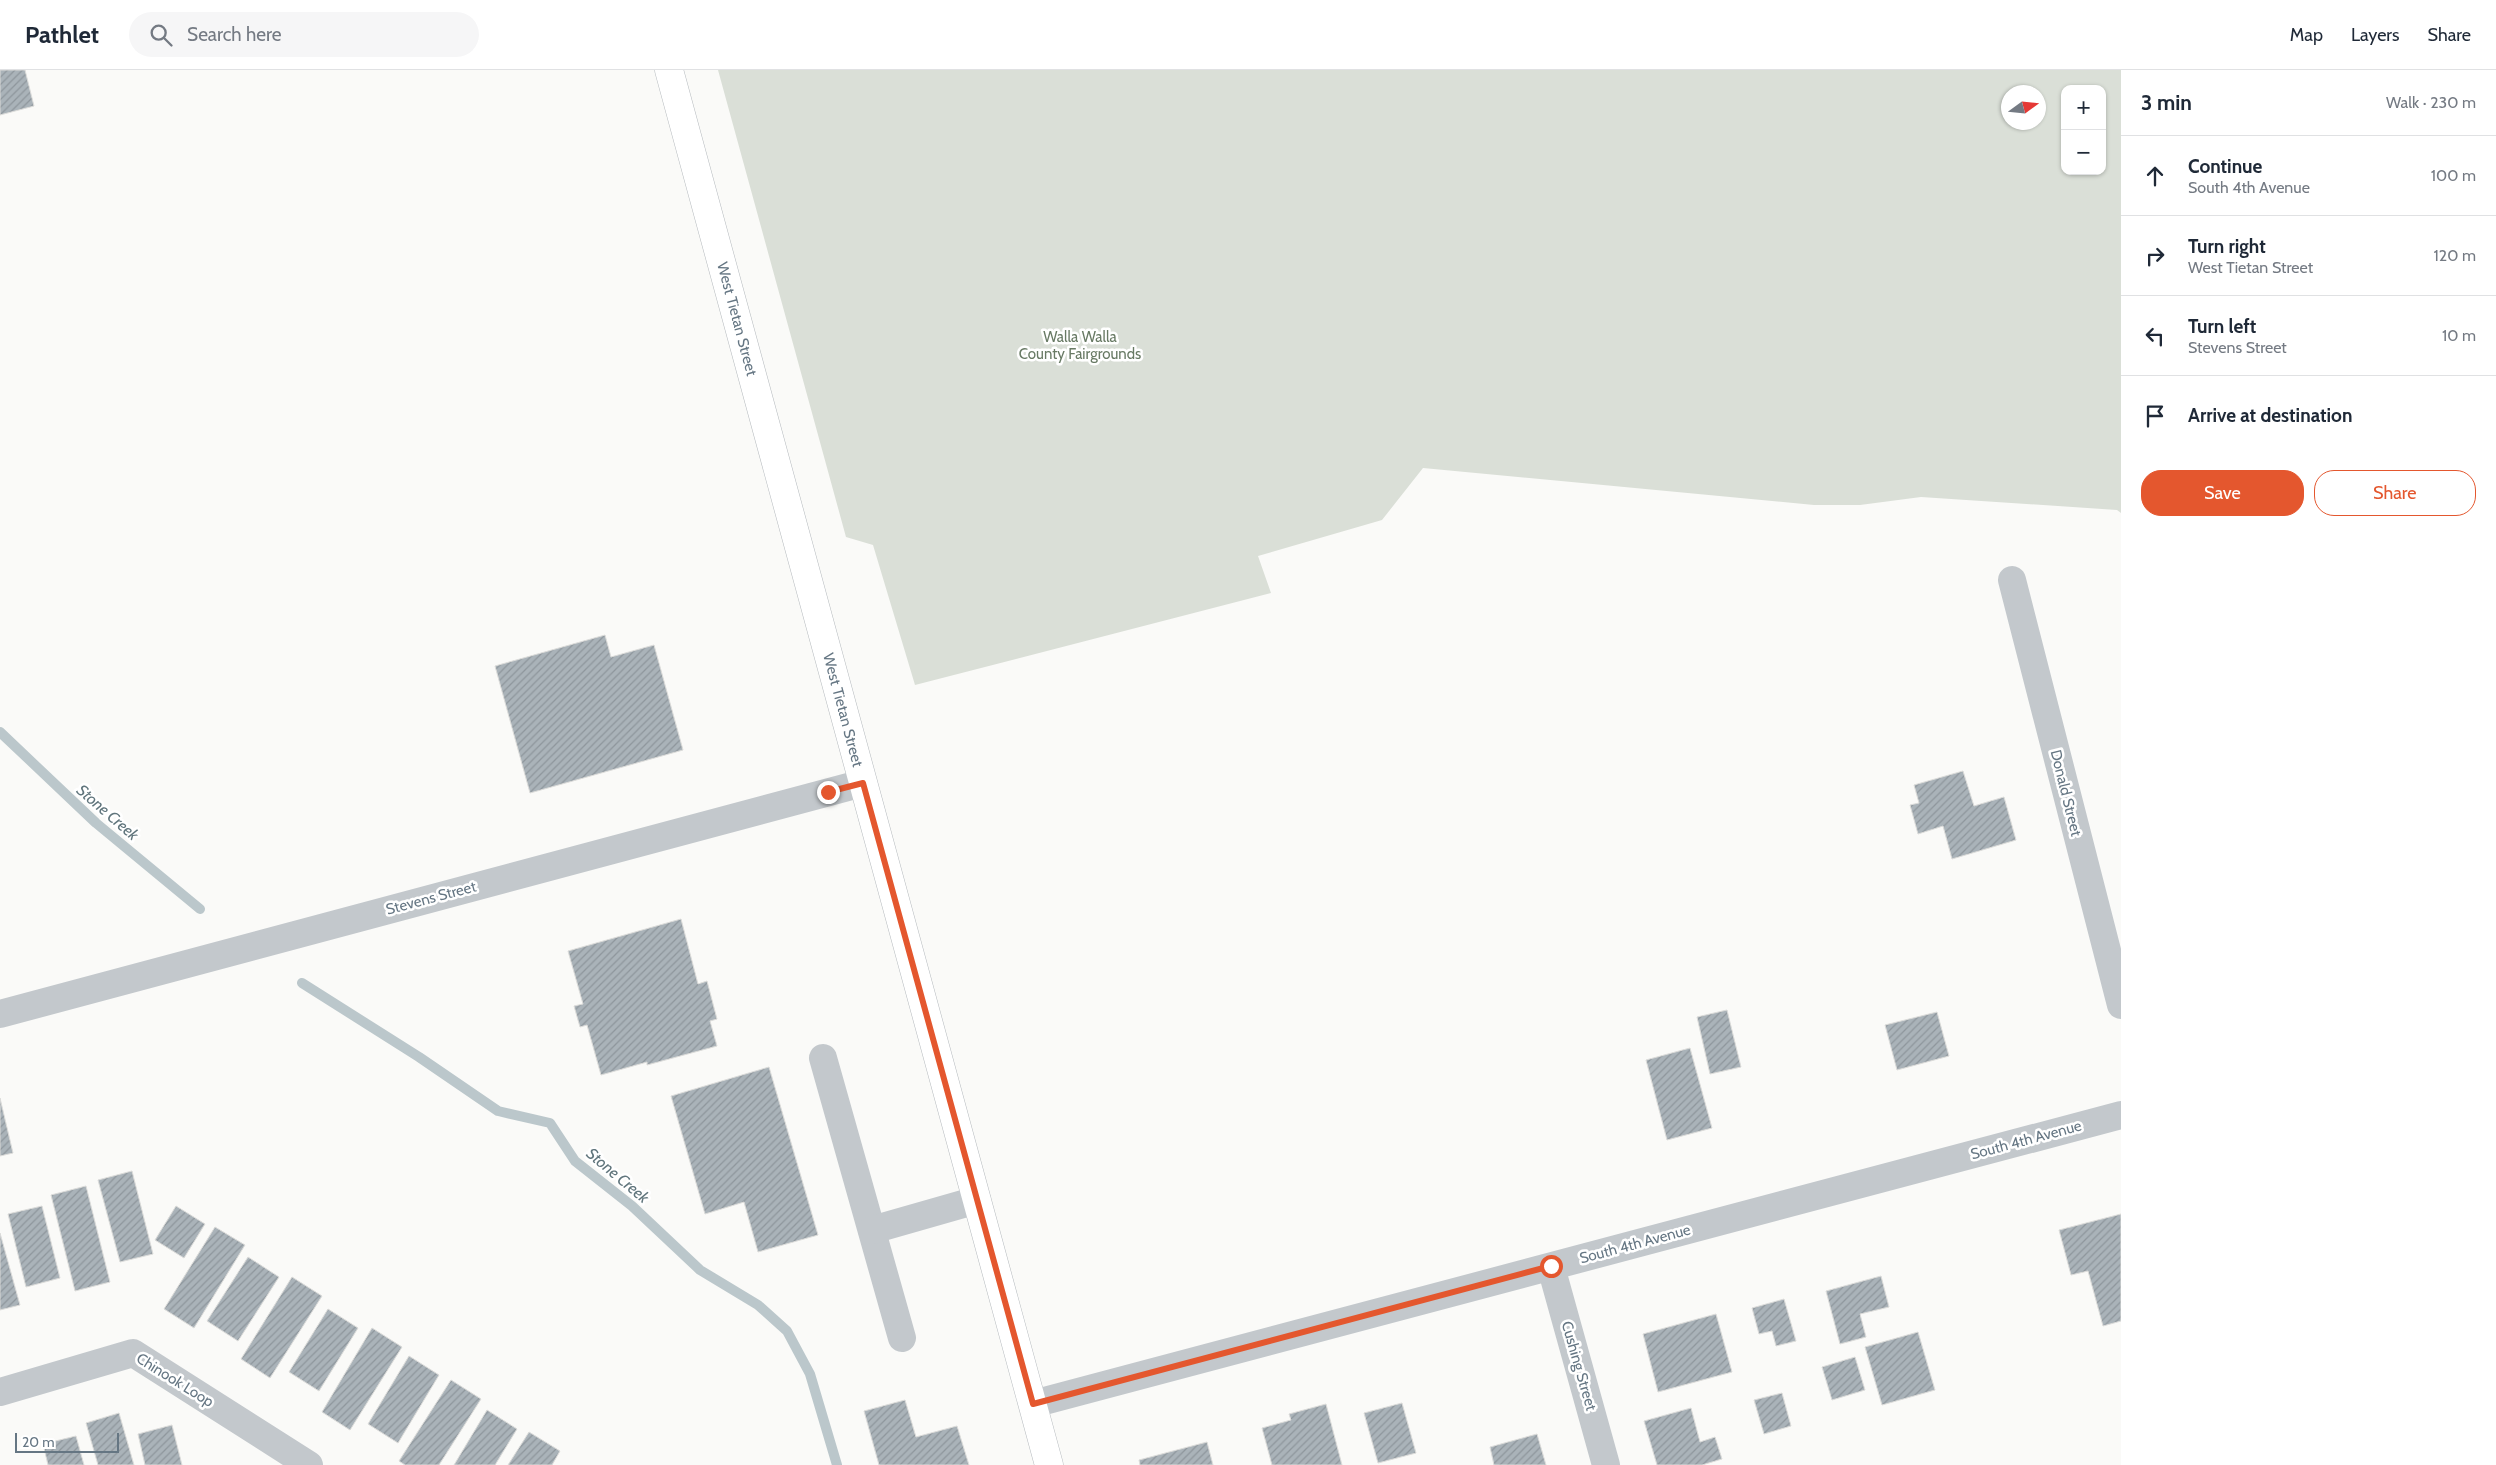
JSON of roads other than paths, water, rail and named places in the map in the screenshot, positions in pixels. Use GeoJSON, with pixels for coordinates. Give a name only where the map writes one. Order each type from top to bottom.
{"type":"FeatureCollection","features":[{"type":"Feature","properties":{"kind":"main road","name":"West Tietan Street"},"geometry":{"type":"LineString","coordinates":[[669,70],[1049,1465]]}},
{"type":"Feature","properties":{"kind":"street","name":"Donald Street"},"geometry":{"type":"LineString","coordinates":[[2012,580],[2121,1005]]}},
{"type":"Feature","properties":{"kind":"street","name":"Stevens Street"},"geometry":{"type":"LineString","coordinates":[[0,1014],[863,783]]}},
{"type":"Feature","properties":{"kind":"street"},"geometry":{"type":"LineString","coordinates":[[823,1058],[902,1338]]}},
{"type":"Feature","properties":{"kind":"street","name":"South 4th Avenue"},"geometry":{"type":"LineString","coordinates":[[1033,1404],[2121,1114]]}},
{"type":"Feature","properties":{"kind":"street"},"geometry":{"type":"LineString","coordinates":[[872,1230],[977,1200]]}},
{"type":"Feature","properties":{"kind":"street","name":"Cushing Street"},"geometry":{"type":"LineString","coordinates":[[1551,1266],[1606,1465]]}},
{"type":"Feature","properties":{"kind":"street","name":"Chinook Loop"},"geometry":{"type":"LineString","coordinates":[[0,1392],[133,1353],[309,1465]]}},
{"type":"Feature","properties":{"kind":"waterway","name":"Stone Creek"},"geometry":{"type":"LineString","coordinates":[[0,732],[96,823],[200,909]]}},
{"type":"Feature","properties":{"kind":"waterway","name":"Stone Creek"},"geometry":{"type":"LineString","coordinates":[[302,983],[419,1057],[498,1111],[550,1123],[575,1161],[632,1206],[700,1270],[758,1305],[787,1331],[810,1374],[837,1465]]}},
{"type":"Feature","properties":{"kind":"park label","name":"Walla Walla County Fairgrounds"},"geometry":{"type":"Point","coordinates":[1080,346]}}]}
